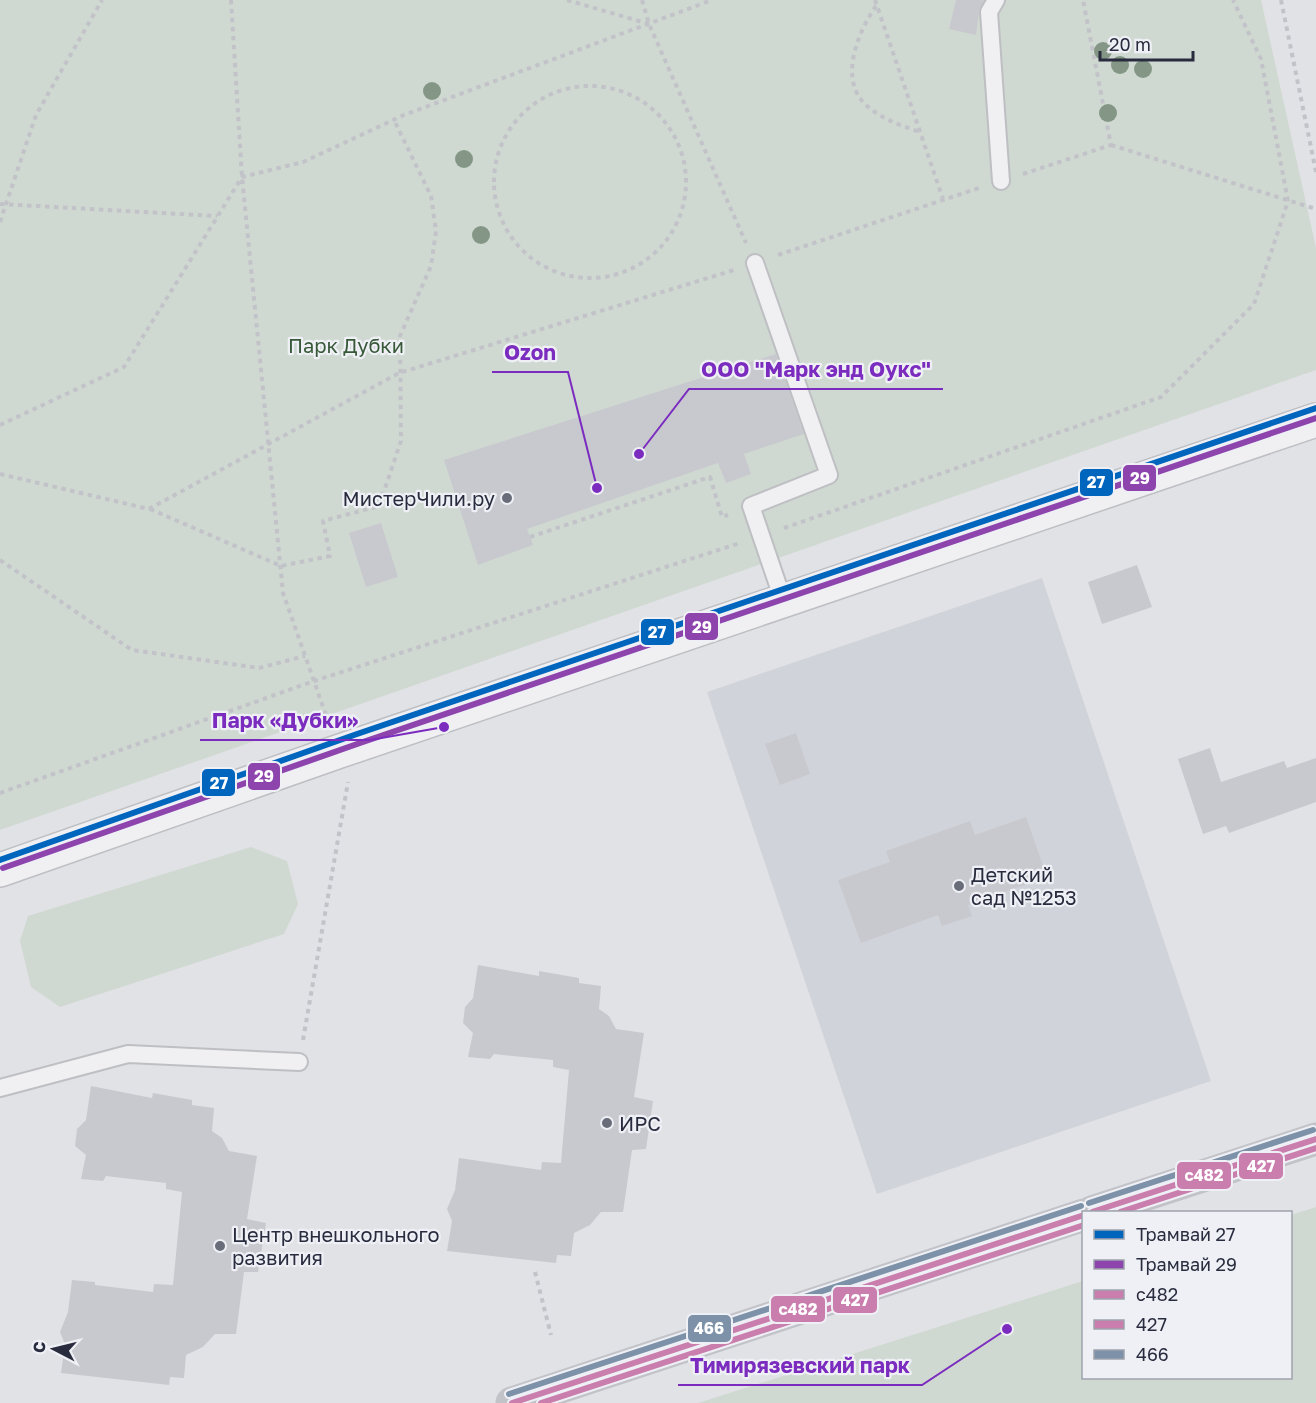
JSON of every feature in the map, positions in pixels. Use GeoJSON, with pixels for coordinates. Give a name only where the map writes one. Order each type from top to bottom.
{"type":"FeatureCollection","features":[{"type":"Feature","properties":{"kind":"main road"},"geometry":{"type":"LineString","coordinates":[[1095,1211],[1316,1139]]}},
{"type":"Feature","properties":{"kind":"main road"},"geometry":{"type":"LineString","coordinates":[[513,1403],[1082,1215]]}},
{"type":"Feature","properties":{"kind":"street"},"geometry":{"type":"LineString","coordinates":[[0,870],[783,600],[1316,420]]}},
{"type":"Feature","properties":{"kind":"lane"},"geometry":{"type":"LineString","coordinates":[[996,0],[989,12],[1001,181]]}},
{"type":"Feature","properties":{"kind":"lane"},"geometry":{"type":"LineString","coordinates":[[755,263],[829,476],[751,506],[783,600]]}},
{"type":"Feature","properties":{"kind":"lane"},"geometry":{"type":"LineString","coordinates":[[0,1088],[128,1054],[299,1062]]}},
{"type":"Feature","properties":{"kind":"path"},"geometry":{"type":"LineString","coordinates":[[0,222],[36,114],[102,0]]}},
{"type":"Feature","properties":{"kind":"path"},"geometry":{"type":"LineString","coordinates":[[231,0],[242,177],[270,442],[283,593],[349,778],[299,1062]]}},
{"type":"Feature","properties":{"kind":"path"},"geometry":{"type":"LineString","coordinates":[[567,0],[649,24]]}},
{"type":"Feature","properties":{"kind":"path"},"geometry":{"type":"LineString","coordinates":[[642,0],[649,24],[755,263]]}},
{"type":"Feature","properties":{"kind":"path"},"geometry":{"type":"LineString","coordinates":[[0,425],[124,367],[242,177],[303,162],[394,120],[711,0]]}},
{"type":"Feature","properties":{"kind":"path"},"geometry":{"type":"LineString","coordinates":[[1083,0],[1112,145]]}},
{"type":"Feature","properties":{"kind":"path"},"geometry":{"type":"LineString","coordinates":[[1281,0],[1316,172]]}},
{"type":"Feature","properties":{"kind":"path"},"geometry":{"type":"LineString","coordinates":[[876,3],[943,199]]}},
{"type":"Feature","properties":{"kind":"path"},"geometry":{"type":"LineString","coordinates":[[876,3],[858,39],[851,67],[855,91],[866,105],[882,116],[921,133]]}},
{"type":"Feature","properties":{"kind":"path"},"geometry":{"type":"LineString","coordinates":[[580,86],[601,86],[622,91],[641,101],[658,114],[672,131],[681,151],[685,172],[685,193],[680,214],[671,234],[657,250],[640,263],[621,273],[600,277],[578,277],[558,272],[538,263],[522,249],[508,232],[499,213],[495,192],[495,170],[500,149],[509,130],[523,113],[539,100],[559,91],[580,86]]}},
{"type":"Feature","properties":{"kind":"path"},"geometry":{"type":"LineString","coordinates":[[0,474],[149,509],[281,566],[330,556],[323,521],[379,506],[401,441],[400,336],[430,267],[436,231],[431,196],[394,120]]}},
{"type":"Feature","properties":{"kind":"path"},"geometry":{"type":"LineString","coordinates":[[149,509],[399,374],[755,263],[1112,145],[1316,209]]}},
{"type":"Feature","properties":{"kind":"path"},"geometry":{"type":"LineString","coordinates":[[0,204],[217,216]]}},
{"type":"Feature","properties":{"kind":"path"},"geometry":{"type":"LineString","coordinates":[[530,537],[710,477],[722,517],[751,506]]}},
{"type":"Feature","properties":{"kind":"path"},"geometry":{"type":"LineString","coordinates":[[0,560],[132,650],[259,668],[305,656]]}},
{"type":"Feature","properties":{"kind":"path"},"geometry":{"type":"LineString","coordinates":[[535,1272],[551,1335]]}},
{"type":"Feature","properties":{"kind":"shaded area","name":"Детский сад №1253"},"geometry":{"type":"Polygon","coordinates":[[[1042,578],[1211,1081],[877,1194],[707,692],[1042,578]]]}},
{"type":"Feature","properties":{"kind":"green space","name":"Парк Дубки"},"geometry":{"type":"Polygon","coordinates":[[[0,0],[1261,0],[1316,248],[1316,370],[0,830],[0,0]]]}},
{"type":"Feature","properties":{"kind":"green space"},"geometry":{"type":"Polygon","coordinates":[[[251,847],[287,861],[298,904],[284,934],[60,1007],[31,987],[20,941],[28,916],[251,847]]]}},
{"type":"Feature","properties":{"kind":"green space"},"geometry":{"type":"Polygon","coordinates":[[[1316,1207],[1316,1403],[698,1403],[1082,1281],[1082,1379],[1292,1379],[1292,1215],[1316,1207]]]}},
{"type":"Feature","properties":{"kind":"building"},"geometry":{"type":"Polygon","coordinates":[[[956,0],[984,0],[979,12],[976,35],[949,29],[956,0]]]}},
{"type":"Feature","properties":{"kind":"building"},"geometry":{"type":"Polygon","coordinates":[[[776,354],[804,434],[744,454],[751,474],[726,483],[718,463],[527,529],[533,545],[478,565],[444,460],[776,354]]]}},
{"type":"Feature","properties":{"kind":"building"},"geometry":{"type":"Polygon","coordinates":[[[381,523],[398,577],[366,587],[349,533],[381,523]]]}},
{"type":"Feature","properties":{"kind":"building"},"geometry":{"type":"Polygon","coordinates":[[[1137,565],[1152,607],[1102,624],[1088,582],[1137,565]]]}},
{"type":"Feature","properties":{"kind":"building"},"geometry":{"type":"Polygon","coordinates":[[[796,733],[810,774],[780,785],[765,744],[796,733]]]}},
{"type":"Feature","properties":{"kind":"building"},"geometry":{"type":"Polygon","coordinates":[[[1210,748],[1221,782],[1284,761],[1287,768],[1316,758],[1316,802],[1229,833],[1226,826],[1203,834],[1178,759],[1210,748]]]}},
{"type":"Feature","properties":{"kind":"building"},"geometry":{"type":"Polygon","coordinates":[[[1026,817],[1047,877],[968,905],[972,916],[942,926],[938,915],[861,943],[838,880],[890,862],[886,851],[970,821],[975,835],[1026,817]]]}},
{"type":"Feature","properties":{"kind":"building","name":"ИРС"},"geometry":{"type":"Polygon","coordinates":[[[478,965],[539,976],[539,971],[579,978],[579,983],[601,986],[599,1009],[609,1016],[616,1029],[644,1033],[634,1097],[653,1101],[646,1149],[632,1150],[623,1212],[601,1212],[590,1225],[574,1233],[571,1256],[557,1255],[556,1263],[447,1251],[452,1221],[447,1209],[455,1190],[459,1158],[541,1170],[542,1162],[561,1163],[569,1070],[553,1067],[553,1060],[494,1054],[490,1059],[468,1057],[473,1033],[463,1023],[465,1007],[473,998],[478,965]]]}},
{"type":"Feature","properties":{"kind":"building","name":"Центр внешкольного развития"},"geometry":{"type":"Polygon","coordinates":[[[91,1086],[152,1098],[153,1093],[192,1100],[192,1105],[214,1108],[212,1131],[222,1138],[229,1151],[257,1156],[247,1219],[266,1223],[258,1272],[244,1272],[236,1334],[215,1334],[203,1347],[186,1355],[184,1378],[170,1377],[169,1385],[61,1373],[65,1344],[60,1332],[68,1312],[72,1280],[153,1292],[154,1284],[173,1285],[182,1192],[166,1189],[166,1183],[106,1176],[103,1181],[81,1179],[86,1155],[75,1146],[77,1129],[86,1120],[91,1086]]]}},
{"type":"Feature","properties":{"kind":"tram line","name":"27"},"geometry":{"type":"LineString","coordinates":[[0,860],[357,734],[1316,408]]}},
{"type":"Feature","properties":{"kind":"tram line","name":"29"},"geometry":{"type":"LineString","coordinates":[[3,868],[360,743],[1316,418]]}},
{"type":"Feature","properties":{"kind":"transit line","name":"466"},"geometry":{"type":"LineString","coordinates":[[1089,1203],[1313,1130]]}},
{"type":"Feature","properties":{"kind":"transit line","name":"с482"},"geometry":{"type":"LineString","coordinates":[[1095,1211],[1316,1139]]}},
{"type":"Feature","properties":{"kind":"transit line","name":"427"},"geometry":{"type":"LineString","coordinates":[[1123,1211],[1316,1148]]}},
{"type":"Feature","properties":{"kind":"transit line","name":"466"},"geometry":{"type":"LineString","coordinates":[[509,1394],[1081,1206]]}},
{"type":"Feature","properties":{"kind":"transit line","name":"с482"},"geometry":{"type":"LineString","coordinates":[[512,1403],[1082,1216]]}},
{"type":"Feature","properties":{"kind":"transit line","name":"427"},"geometry":{"type":"LineString","coordinates":[[541,1403],[1082,1226]]}},
{"type":"Feature","properties":{"kind":"place","name":"ООО \"Марк энд Оукс\""},"geometry":{"type":"Point","coordinates":[639,454]}},
{"type":"Feature","properties":{"kind":"place","name":"Ozon"},"geometry":{"type":"Point","coordinates":[597,488]}},
{"type":"Feature","properties":{"kind":"place","name":"МистерЧили.ру"},"geometry":{"type":"Point","coordinates":[507,498]}},
{"type":"Feature","properties":{"kind":"place","name":"Парк «Дубки»"},"geometry":{"type":"Point","coordinates":[444,727]}},
{"type":"Feature","properties":{"kind":"place","name":"Детский сад №1253"},"geometry":{"type":"Point","coordinates":[959,886]}},
{"type":"Feature","properties":{"kind":"place","name":"ИРС"},"geometry":{"type":"Point","coordinates":[607,1123]}},
{"type":"Feature","properties":{"kind":"place","name":"Центр внешкольного развития"},"geometry":{"type":"Point","coordinates":[220,1246]}},
{"type":"Feature","properties":{"kind":"place","name":"Тимирязевский парк"},"geometry":{"type":"Point","coordinates":[1007,1329]}}]}
